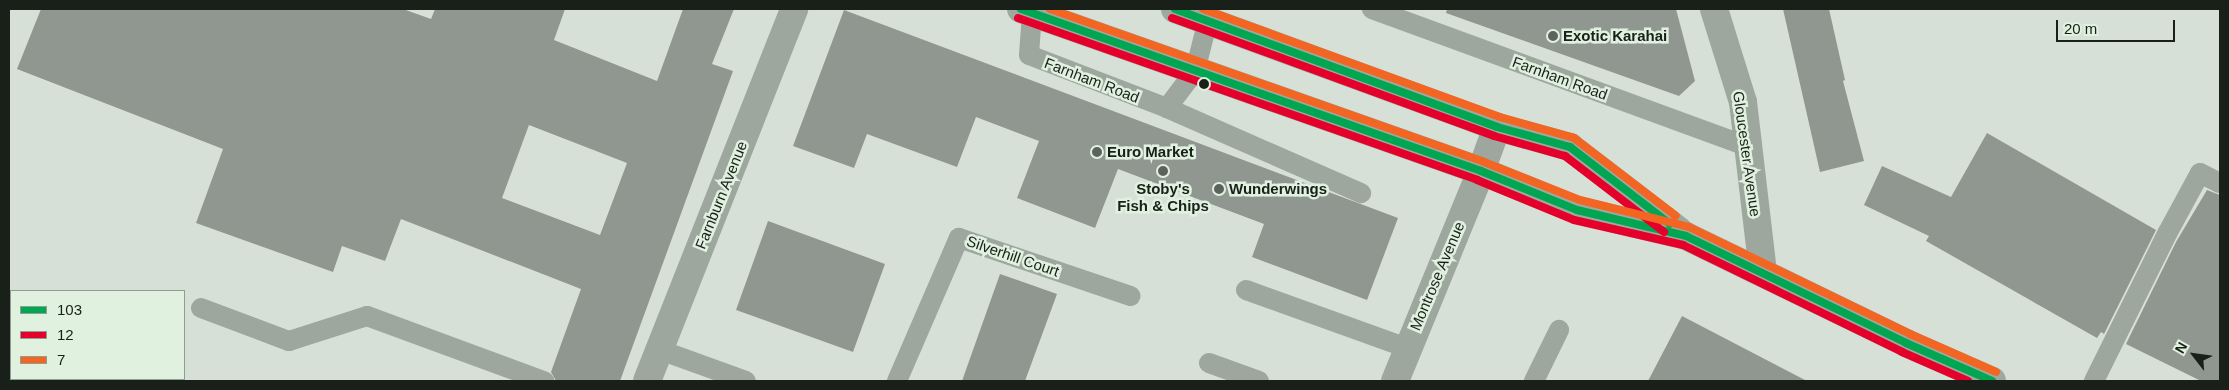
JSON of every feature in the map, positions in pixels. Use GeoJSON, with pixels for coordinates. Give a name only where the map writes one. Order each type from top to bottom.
{"type":"FeatureCollection","features":[{"type":"Feature","properties":{"kind":"main road","name":"Farnham Road"},"geometry":{"type":"LineString","coordinates":[[1175,9],[1497,126],[1570,147],[1686,236]]}},
{"type":"Feature","properties":{"kind":"main road","name":"Farnham Road"},"geometry":{"type":"LineString","coordinates":[[1026,11],[1481,171],[1577,210],[1686,236],[1906,342],[1992,381]]}},
{"type":"Feature","properties":{"kind":"street","name":"Farnburn Avenue"},"geometry":{"type":"LineString","coordinates":[[647,381],[794,9]]}},
{"type":"Feature","properties":{"kind":"street","name":"Gloucester Avenue"},"geometry":{"type":"LineString","coordinates":[[1714,9],[1743,102],[1763,272]]}},
{"type":"Feature","properties":{"kind":"street","name":"Montrose Avenue"},"geometry":{"type":"LineString","coordinates":[[1394,381],[1481,171],[1497,126]]}},
{"type":"Feature","properties":{"kind":"lane","name":"Farnham Road"},"geometry":{"type":"LineString","coordinates":[[1372,9],[1749,147]]}},
{"type":"Feature","properties":{"kind":"lane","name":"Farnham Road"},"geometry":{"type":"LineString","coordinates":[[1026,11],[1029,55],[1166,108],[1360,193]]}},
{"type":"Feature","properties":{"kind":"lane"},"geometry":{"type":"LineString","coordinates":[[1166,108],[1195,71],[1208,20]]}},
{"type":"Feature","properties":{"kind":"lane"},"geometry":{"type":"LineString","coordinates":[[2094,381],[2168,232],[2200,173],[2220,183]]}},
{"type":"Feature","properties":{"kind":"lane","name":"Silverhill Court"},"geometry":{"type":"LineString","coordinates":[[897,381],[959,238],[1130,296]]}},
{"type":"Feature","properties":{"kind":"lane"},"geometry":{"type":"LineString","coordinates":[[1246,290],[1407,348]]}},
{"type":"Feature","properties":{"kind":"lane"},"geometry":{"type":"LineString","coordinates":[[201,308],[289,341],[367,316],[544,381]]}},
{"type":"Feature","properties":{"kind":"lane"},"geometry":{"type":"LineString","coordinates":[[1534,381],[1559,330]]}},
{"type":"Feature","properties":{"kind":"lane"},"geometry":{"type":"LineString","coordinates":[[660,350],[746,381]]}},
{"type":"Feature","properties":{"kind":"lane"},"geometry":{"type":"LineString","coordinates":[[1210,363],[1259,381]]}},
{"type":"Feature","properties":{"kind":"building"},"geometry":{"type":"Polygon","coordinates":[[[41,9],[403,9],[431,19],[435,9],[565,9],[554,40],[657,81],[683,9],[734,9],[712,64],[733,71],[620,381],[556,381],[551,372],[581,289],[401,219],[385,261],[342,246],[333,272],[196,223],[223,149],[17,69],[41,9]],[[529,125],[502,198],[600,235],[627,163],[529,125]]]}},
{"type":"Feature","properties":{"kind":"building"},"geometry":{"type":"Polygon","coordinates":[[[1447,9],[1676,9],[1695,81],[1679,96],[1446,13],[1447,9]]]}},
{"type":"Feature","properties":{"kind":"building"},"geometry":{"type":"Polygon","coordinates":[[[1783,9],[1829,9],[1845,80],[1843,81],[1864,161],[1820,172],[1783,9]]]}},
{"type":"Feature","properties":{"kind":"building"},"geometry":{"type":"Polygon","coordinates":[[[844,10],[1398,218],[1367,300],[1252,257],[1264,224],[1118,169],[1095,228],[1017,198],[1039,141],[976,117],[957,167],[867,134],[854,168],[793,146],[844,10]]]}},
{"type":"Feature","properties":{"kind":"building"},"geometry":{"type":"Polygon","coordinates":[[[1987,133],[2156,230],[2104,334],[2101,332],[2097,338],[1926,241],[1929,236],[1864,205],[1882,166],[1951,197],[1987,133]]]}},
{"type":"Feature","properties":{"kind":"building"},"geometry":{"type":"Polygon","coordinates":[[[2207,190],[2220,195],[2220,381],[2201,381],[2126,344],[2176,242],[2207,190]]]}},
{"type":"Feature","properties":{"kind":"building"},"geometry":{"type":"Polygon","coordinates":[[[768,221],[885,264],[853,352],[736,310],[768,221]]]}},
{"type":"Feature","properties":{"kind":"building"},"geometry":{"type":"Polygon","coordinates":[[[1000,274],[1057,294],[1025,381],[962,381],[1000,274]]]}},
{"type":"Feature","properties":{"kind":"building"},"geometry":{"type":"Polygon","coordinates":[[[1682,316],[1807,381],[1648,381],[1682,316]]]}},
{"type":"Feature","properties":{"kind":"transit line","name":"103"},"geometry":{"type":"LineString","coordinates":[[1021,9],[1481,171],[1577,210],[1686,236],[1906,343],[1992,381]]}},
{"type":"Feature","properties":{"kind":"transit line","name":"7"},"geometry":{"type":"LineString","coordinates":[[1050,9],[1484,162],[1580,200],[1689,227],[1910,334],[1996,372]]}},
{"type":"Feature","properties":{"kind":"transit line","name":"103"},"geometry":{"type":"LineString","coordinates":[[1175,9],[1497,127],[1570,147],[1670,224]]}},
{"type":"Feature","properties":{"kind":"transit line","name":"7"},"geometry":{"type":"LineString","coordinates":[[1203,9],[1500,117],[1574,138],[1676,216]]}},
{"type":"Feature","properties":{"kind":"transit line","name":"12"},"geometry":{"type":"LineString","coordinates":[[1018,18],[1477,180],[1574,220],[1683,245],[1902,352],[1968,381]]}},
{"type":"Feature","properties":{"kind":"transit line","name":"12"},"geometry":{"type":"LineString","coordinates":[[1172,18],[1494,136],[1565,156],[1664,232]]}},
{"type":"Feature","properties":{"kind":"place","name":"Exotic Karahai"},"geometry":{"type":"Point","coordinates":[1553,36]}},
{"type":"Feature","properties":{"kind":"place","name":"Euro Market"},"geometry":{"type":"Point","coordinates":[1097,152]}},
{"type":"Feature","properties":{"kind":"place","name":"Stoby's Fish & Chips"},"geometry":{"type":"Point","coordinates":[1163,171]}},
{"type":"Feature","properties":{"kind":"place","name":"Wunderwings"},"geometry":{"type":"Point","coordinates":[1219,189]}}]}
